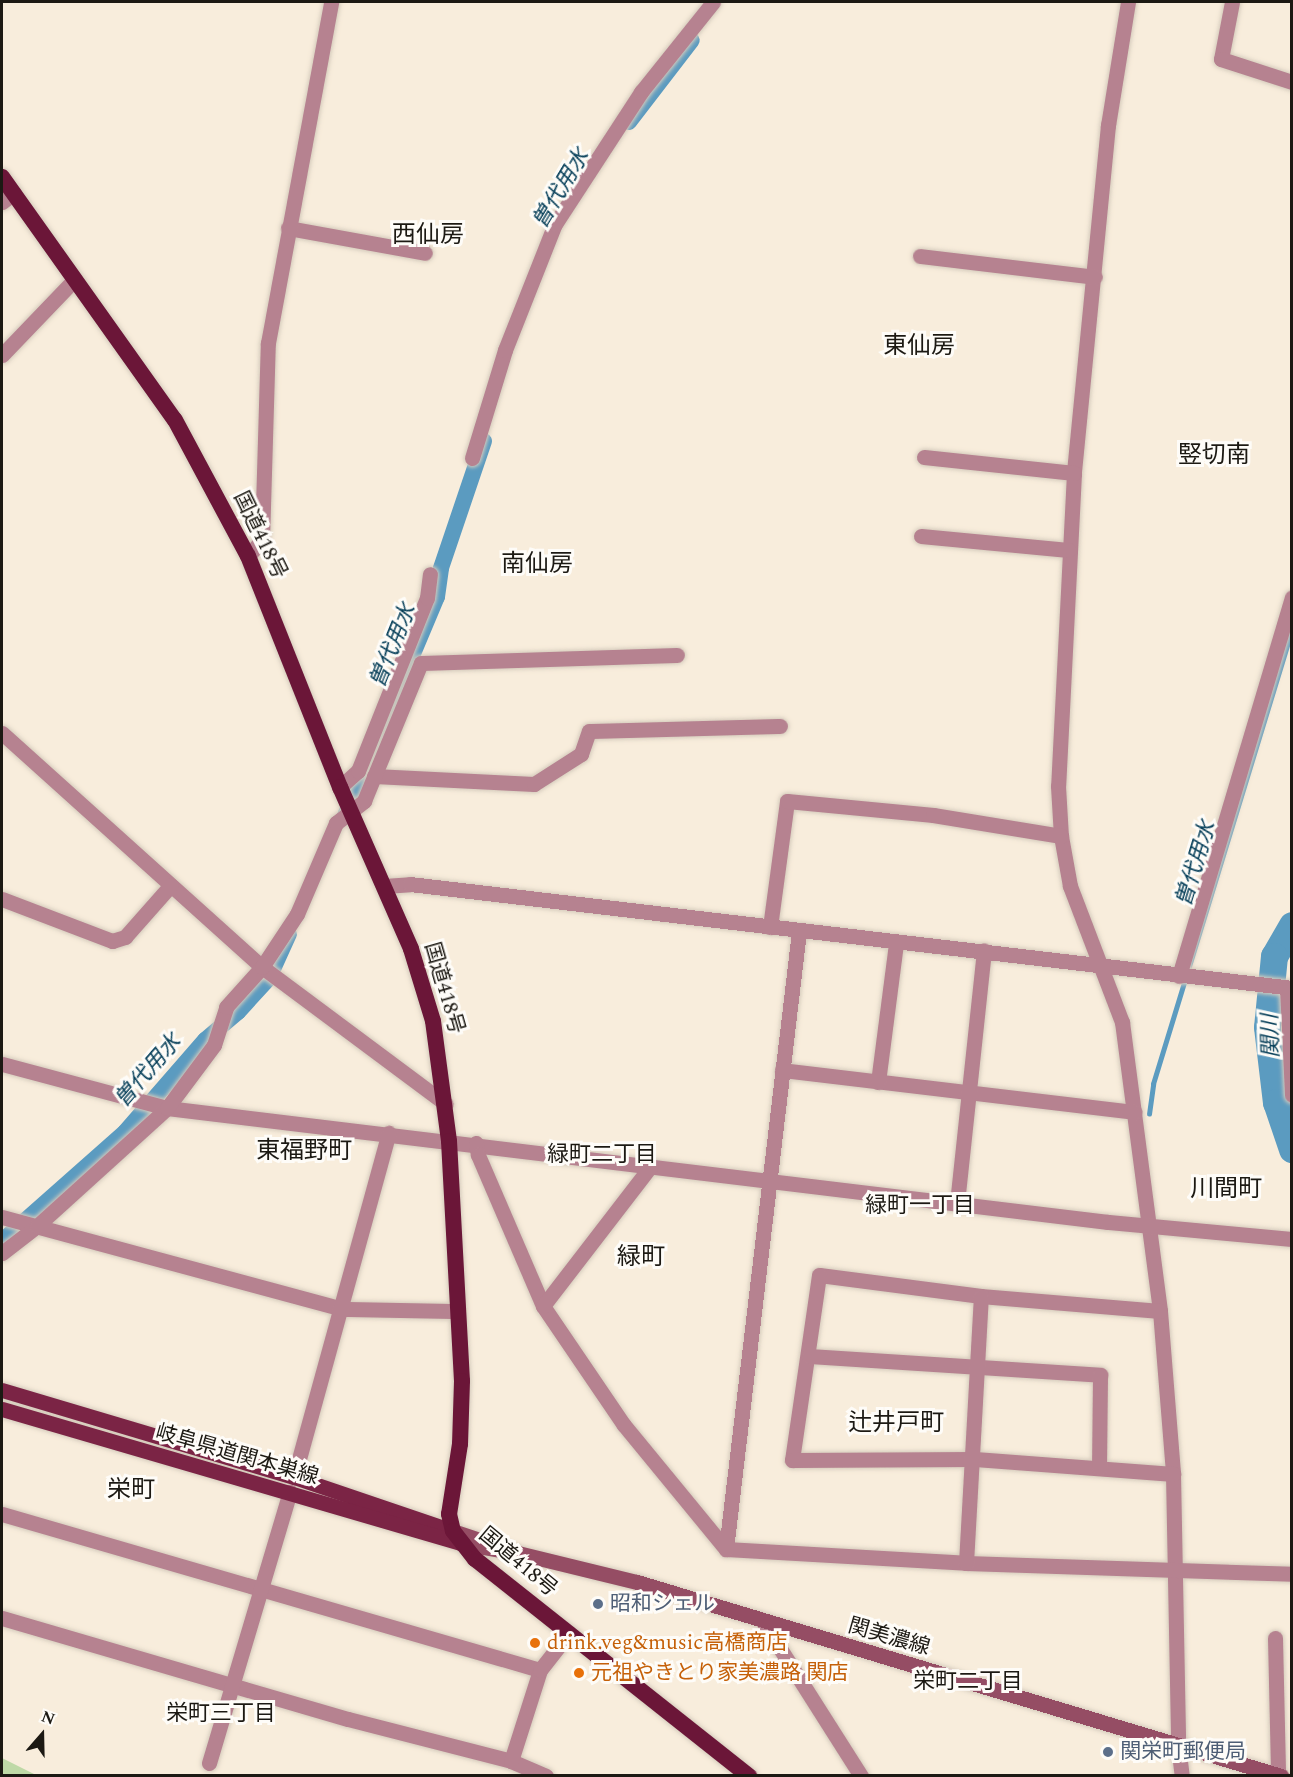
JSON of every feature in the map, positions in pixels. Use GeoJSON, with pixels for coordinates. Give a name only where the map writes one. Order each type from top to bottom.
{"type":"FeatureCollection","features":[{"type":"Feature","properties":{"kind":"highway","name":"国道418号"},"geometry":{"type":"LineString","coordinates":[[2,177],[8,197],[75,279],[175,420],[248,556],[340,787],[411,949],[433,1021],[446,1104],[449,1141],[462,1381],[460,1444],[449,1514],[456,1537],[570,1634],[749,1776]]}},
{"type":"Feature","properties":{"kind":"main road","name":"岐阜県道関本巣線"},"geometry":{"type":"LineString","coordinates":[[2,1390],[294,1477],[456,1537]]}},
{"type":"Feature","properties":{"kind":"main road","name":"岐阜県道関本巣線"},"geometry":{"type":"LineString","coordinates":[[2,1409],[456,1537]]}},
{"type":"Feature","properties":{"kind":"main road","name":"関美濃線"},"geometry":{"type":"LineString","coordinates":[[456,1537],[638,1582],[1280,1775]]}},
{"type":"Feature","properties":{"kind":"street"},"geometry":{"type":"LineString","coordinates":[[248,556],[262,540],[268,343],[331,2]]}},
{"type":"Feature","properties":{"kind":"street"},"geometry":{"type":"LineString","coordinates":[[472,458],[505,350],[555,224],[641,92],[713,2]]}},
{"type":"Feature","properties":{"kind":"street"},"geometry":{"type":"LineString","coordinates":[[1128,2],[1108,125],[1095,277],[1074,473],[1068,550],[1058,786],[1061,836],[1070,886],[1099,967],[1122,1022],[1160,1311],[1178,1568],[1178,1745],[1182,1776]]}},
{"type":"Feature","properties":{"kind":"street"},"geometry":{"type":"LineString","coordinates":[[1232,2],[1221,59],[1292,82]]}},
{"type":"Feature","properties":{"kind":"street"},"geometry":{"type":"LineString","coordinates":[[288,228],[425,253]]}},
{"type":"Feature","properties":{"kind":"street"},"geometry":{"type":"LineString","coordinates":[[920,256],[1095,277]]}},
{"type":"Feature","properties":{"kind":"street"},"geometry":{"type":"LineString","coordinates":[[2,355],[75,279]]}},
{"type":"Feature","properties":{"kind":"street"},"geometry":{"type":"LineString","coordinates":[[924,457],[1074,473]]}},
{"type":"Feature","properties":{"kind":"street"},"geometry":{"type":"LineString","coordinates":[[921,536],[1068,550]]}},
{"type":"Feature","properties":{"kind":"street"},"geometry":{"type":"LineString","coordinates":[[340,787],[358,771],[427,598],[430,574]]}},
{"type":"Feature","properties":{"kind":"street"},"geometry":{"type":"LineString","coordinates":[[1179,976],[1292,598]]}},
{"type":"Feature","properties":{"kind":"street"},"geometry":{"type":"LineString","coordinates":[[2,1253],[37,1226],[167,1108],[214,1045],[226,1007],[262,967],[297,914],[336,823],[364,801],[422,663],[677,655]]}},
{"type":"Feature","properties":{"kind":"street"},"geometry":{"type":"LineString","coordinates":[[374,776],[534,784],[581,754],[590,731],[780,726]]}},
{"type":"Feature","properties":{"kind":"street"},"geometry":{"type":"LineString","coordinates":[[2,734],[262,967],[446,1104]]}},
{"type":"Feature","properties":{"kind":"street"},"geometry":{"type":"LineString","coordinates":[[770,927],[787,801],[933,815],[1061,836]]}},
{"type":"Feature","properties":{"kind":"street"},"geometry":{"type":"LineString","coordinates":[[384,886],[411,884],[896,943],[984,950],[1099,967],[1289,988],[1292,1095]]}},
{"type":"Feature","properties":{"kind":"street"},"geometry":{"type":"LineString","coordinates":[[2,899],[112,941],[125,937],[171,885]]}},
{"type":"Feature","properties":{"kind":"street"},"geometry":{"type":"LineString","coordinates":[[726,1549],[799,931]]}},
{"type":"Feature","properties":{"kind":"street"},"geometry":{"type":"LineString","coordinates":[[878,1082],[896,943]]}},
{"type":"Feature","properties":{"kind":"street"},"geometry":{"type":"LineString","coordinates":[[957,1203],[984,950]]}},
{"type":"Feature","properties":{"kind":"street"},"geometry":{"type":"LineString","coordinates":[[2,1064],[167,1108],[476,1143],[768,1182],[1292,1239]]}},
{"type":"Feature","properties":{"kind":"street"},"geometry":{"type":"LineString","coordinates":[[782,1070],[1135,1112]]}},
{"type":"Feature","properties":{"kind":"street"},"geometry":{"type":"LineString","coordinates":[[294,1477],[389,1133]]}},
{"type":"Feature","properties":{"kind":"street"},"geometry":{"type":"LineString","coordinates":[[476,1143],[543,1306],[624,1425],[726,1549],[966,1563],[1178,1568],[1292,1574]]}},
{"type":"Feature","properties":{"kind":"street"},"geometry":{"type":"LineString","coordinates":[[543,1306],[651,1166]]}},
{"type":"Feature","properties":{"kind":"street"},"geometry":{"type":"LineString","coordinates":[[4,1221],[37,1226],[342,1309],[458,1311]]}},
{"type":"Feature","properties":{"kind":"street"},"geometry":{"type":"LineString","coordinates":[[1160,1311],[981,1296],[819,1275],[809,1356],[792,1460],[975,1459],[1173,1474]]}},
{"type":"Feature","properties":{"kind":"street"},"geometry":{"type":"LineString","coordinates":[[966,1563],[975,1459],[981,1296]]}},
{"type":"Feature","properties":{"kind":"street"},"geometry":{"type":"LineString","coordinates":[[809,1356],[1100,1375],[1099,1468]]}},
{"type":"Feature","properties":{"kind":"street"},"geometry":{"type":"LineString","coordinates":[[209,1763],[290,1492]]}},
{"type":"Feature","properties":{"kind":"street"},"geometry":{"type":"LineString","coordinates":[[2,1514],[540,1670]]}},
{"type":"Feature","properties":{"kind":"street"},"geometry":{"type":"LineString","coordinates":[[2,1618],[233,1685],[511,1761],[546,1776]]}},
{"type":"Feature","properties":{"kind":"street"},"geometry":{"type":"LineString","coordinates":[[762,1620],[861,1776]]}},
{"type":"Feature","properties":{"kind":"street"},"geometry":{"type":"LineString","coordinates":[[511,1761],[540,1670],[570,1634]]}},
{"type":"Feature","properties":{"kind":"street"},"geometry":{"type":"LineString","coordinates":[[1275,1638],[1280,1775]]}},
{"type":"Feature","properties":{"kind":"green space"},"geometry":{"type":"Polygon","coordinates":[[[2,1758],[36,1775],[2,1775],[2,1758]]]}},
{"type":"Feature","properties":{"kind":"waterway","name":"曽代用水"},"geometry":{"type":"LineString","coordinates":[[629,122],[692,40]]}},
{"type":"Feature","properties":{"kind":"waterway","name":"曽代用水"},"geometry":{"type":"LineString","coordinates":[[344,818],[437,597],[441,568],[484,441]]}},
{"type":"Feature","properties":{"kind":"waterway","name":"曽代用水"},"geometry":{"type":"LineString","coordinates":[[1149,1114],[1153,1084],[1292,628]]}},
{"type":"Feature","properties":{"kind":"waterway","name":"関川"},"geometry":{"type":"LineString","coordinates":[[1292,925],[1274,956],[1267,1027],[1276,1102],[1292,1149]]}},
{"type":"Feature","properties":{"kind":"waterway","name":"曽代用水"},"geometry":{"type":"LineString","coordinates":[[2,1241],[125,1132],[205,1040],[238,1012],[269,978],[289,934]]}},
{"type":"Feature","properties":{"kind":"place","name":"昭和シェル"},"geometry":{"type":"Point","coordinates":[598,1604]}},
{"type":"Feature","properties":{"kind":"place","name":"drink.veg&music高橋商店"},"geometry":{"type":"Point","coordinates":[535,1643]}},
{"type":"Feature","properties":{"kind":"place","name":"元祖やきとり家美濃路 関店"},"geometry":{"type":"Point","coordinates":[579,1673]}},
{"type":"Feature","properties":{"kind":"place","name":"関栄町郵便局"},"geometry":{"type":"Point","coordinates":[1108,1752]}},
{"type":"Feature","properties":{"kind":"district","name":"西仙房"},"geometry":{"type":"Point","coordinates":[428,236]}},
{"type":"Feature","properties":{"kind":"district","name":"東仙房"},"geometry":{"type":"Point","coordinates":[919,347]}},
{"type":"Feature","properties":{"kind":"district","name":"竪切南"},"geometry":{"type":"Point","coordinates":[1214,456]}},
{"type":"Feature","properties":{"kind":"district","name":"南仙房"},"geometry":{"type":"Point","coordinates":[537,565]}},
{"type":"Feature","properties":{"kind":"district","name":"東福野町"},"geometry":{"type":"Point","coordinates":[304,1152]}},
{"type":"Feature","properties":{"kind":"district","name":"緑町二丁目"},"geometry":{"type":"Point","coordinates":[602,1155]}},
{"type":"Feature","properties":{"kind":"district","name":"川間町"},"geometry":{"type":"Point","coordinates":[1226,1190]}},
{"type":"Feature","properties":{"kind":"district","name":"緑町一丁目"},"geometry":{"type":"Point","coordinates":[920,1206]}},
{"type":"Feature","properties":{"kind":"district","name":"緑町"},"geometry":{"type":"Point","coordinates":[641,1258]}},
{"type":"Feature","properties":{"kind":"district","name":"辻井戸町"},"geometry":{"type":"Point","coordinates":[896,1424]}},
{"type":"Feature","properties":{"kind":"district","name":"栄町"},"geometry":{"type":"Point","coordinates":[131,1491]}},
{"type":"Feature","properties":{"kind":"district","name":"栄町二丁目"},"geometry":{"type":"Point","coordinates":[968,1682]}},
{"type":"Feature","properties":{"kind":"district","name":"栄町三丁目"},"geometry":{"type":"Point","coordinates":[221,1714]}}]}
